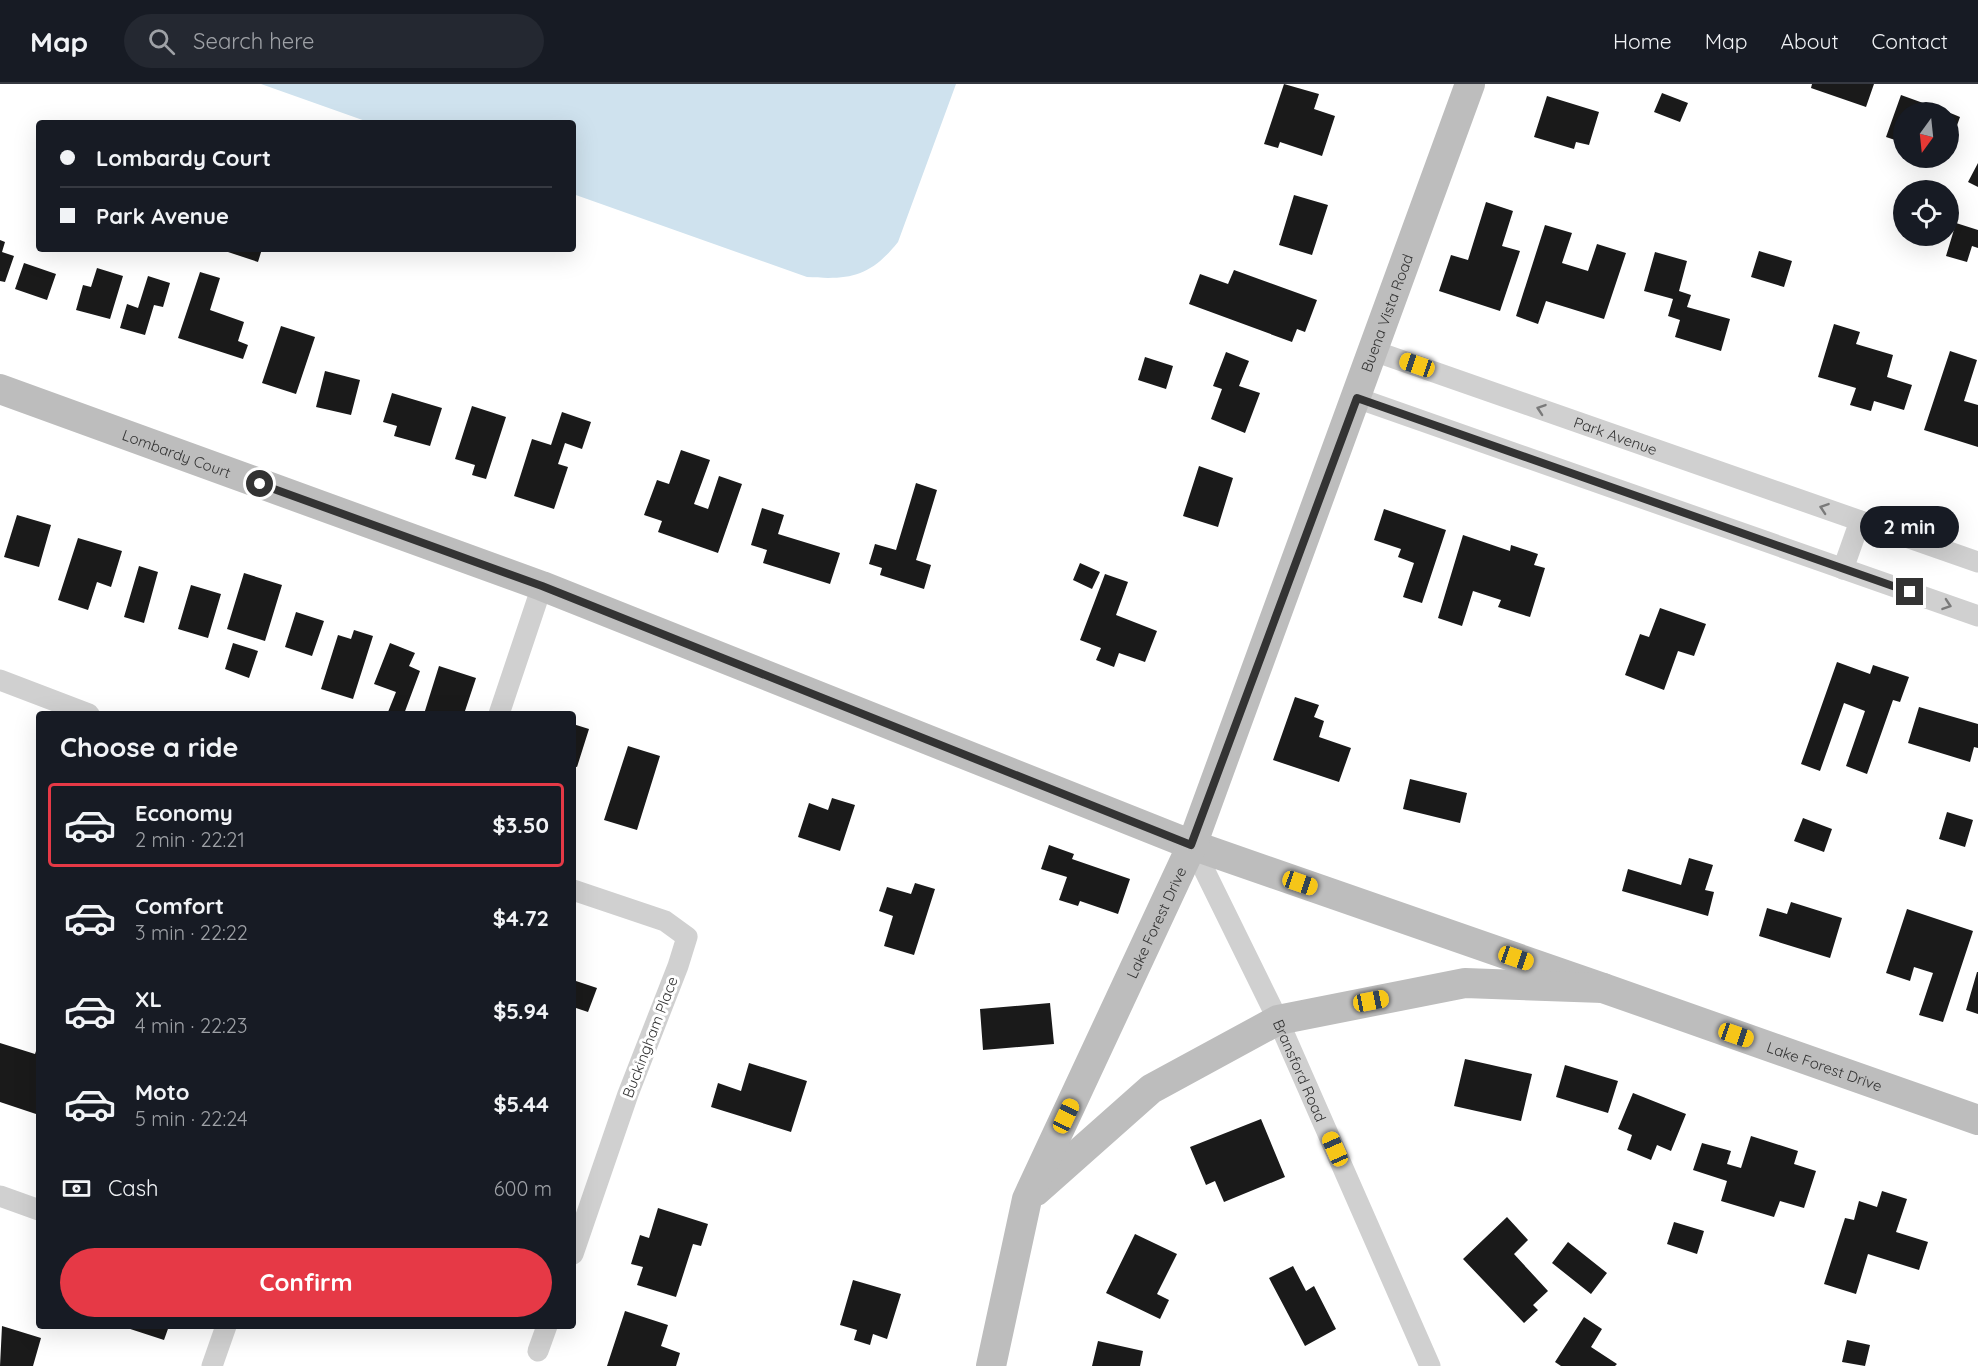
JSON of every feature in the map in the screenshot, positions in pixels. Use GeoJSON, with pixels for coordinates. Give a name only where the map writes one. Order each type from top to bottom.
{"type":"FeatureCollection","features":[{"type":"Feature","properties":{"kind":"street","name":"Buena Vista Road"},"geometry":{"type":"LineString","coordinates":[[1191,845],[1357,398],[1470,84]]}},
{"type":"Feature","properties":{"kind":"street","name":"Park Avenue"},"geometry":{"type":"LineString","coordinates":[[1374,351],[1978,562]]}},
{"type":"Feature","properties":{"kind":"street","name":"Lombardy Court"},"geometry":{"type":"LineString","coordinates":[[0,389],[542,586],[1191,845]]}},
{"type":"Feature","properties":{"kind":"street"},"geometry":{"type":"LineString","coordinates":[[1357,398],[1978,616]]}},
{"type":"Feature","properties":{"kind":"street"},"geometry":{"type":"LineString","coordinates":[[1843,569],[1860,521]]}},
{"type":"Feature","properties":{"kind":"street"},"geometry":{"type":"LineString","coordinates":[[500,711],[542,586]]}},
{"type":"Feature","properties":{"kind":"street"},"geometry":{"type":"LineString","coordinates":[[0,680],[81,711]]}},
{"type":"Feature","properties":{"kind":"street","name":"Lake Forest Drive"},"geometry":{"type":"LineString","coordinates":[[991,1366],[1027,1199],[1191,845],[1978,1120]]}},
{"type":"Feature","properties":{"kind":"street","name":"Bransford Road"},"geometry":{"type":"LineString","coordinates":[[1191,845],[1278,1020],[1430,1366]]}},
{"type":"Feature","properties":{"kind":"street","name":"Buckingham Place"},"geometry":{"type":"LineString","coordinates":[[576,891],[665,921],[687,937],[628,1094],[576,1245]]}},
{"type":"Feature","properties":{"kind":"street","name":"Lake Forest Drive"},"geometry":{"type":"LineString","coordinates":[[1027,1199],[1151,1089],[1278,1020],[1465,983],[1603,988]]}},
{"type":"Feature","properties":{"kind":"street"},"geometry":{"type":"LineString","coordinates":[[0,1196],[36,1209]]}},
{"type":"Feature","properties":{"kind":"street"},"geometry":{"type":"LineString","coordinates":[[212,1366],[225,1329]]}},
{"type":"Feature","properties":{"kind":"street"},"geometry":{"type":"LineString","coordinates":[[538,1351],[546,1329]]}},
{"type":"Feature","properties":{"kind":"water"},"geometry":{"type":"Polygon","coordinates":[[[261,84],[956,84],[898,242],[878,263],[868,269],[858,274],[835,278],[807,277],[576,195],[576,120],[363,120],[261,84]]]}},
{"type":"Feature","properties":{"kind":"building"},"geometry":{"type":"Polygon","coordinates":[[[1284,84],[1319,94],[1314,109],[1335,116],[1322,156],[1280,142],[1278,148],[1264,144],[1284,84]]]}},
{"type":"Feature","properties":{"kind":"building"},"geometry":{"type":"Polygon","coordinates":[[[1812,84],[1874,84],[1866,107],[1811,88],[1812,84]]]}},
{"type":"Feature","properties":{"kind":"building"},"geometry":{"type":"Polygon","coordinates":[[[1662,93],[1688,103],[1680,122],[1654,112],[1662,93]]]}},
{"type":"Feature","properties":{"kind":"building"},"geometry":{"type":"Polygon","coordinates":[[[1901,95],[1920,102],[1898,102],[1901,95]]]}},
{"type":"Feature","properties":{"kind":"building"},"geometry":{"type":"Polygon","coordinates":[[[1547,96],[1599,112],[1589,145],[1576,142],[1574,149],[1534,137],[1547,96]]]}},
{"type":"Feature","properties":{"kind":"building"},"geometry":{"type":"Polygon","coordinates":[[[1893,117],[1893,139],[1886,137],[1893,117]]]}},
{"type":"Feature","properties":{"kind":"building"},"geometry":{"type":"Polygon","coordinates":[[[1978,163],[1978,187],[1968,182],[1978,163]]]}},
{"type":"Feature","properties":{"kind":"building"},"geometry":{"type":"Polygon","coordinates":[[[1294,195],[1328,205],[1312,255],[1279,245],[1294,195]]]}},
{"type":"Feature","properties":{"kind":"building"},"geometry":{"type":"Polygon","coordinates":[[[1486,202],[1513,211],[1502,246],[1520,251],[1500,311],[1439,291],[1451,255],[1468,260],[1486,202]]]}},
{"type":"Feature","properties":{"kind":"building"},"geometry":{"type":"Polygon","coordinates":[[[1959,224],[1978,230],[1978,248],[1972,246],[1967,262],[1946,256],[1949,246],[1959,246],[1959,224]]]}},
{"type":"Feature","properties":{"kind":"building"},"geometry":{"type":"Polygon","coordinates":[[[1545,225],[1572,233],[1562,263],[1588,271],[1597,244],[1626,253],[1604,319],[1546,301],[1538,324],[1516,316],[1545,225]]]}},
{"type":"Feature","properties":{"kind":"building"},"geometry":{"type":"Polygon","coordinates":[[[0,240],[5,242],[2,252],[14,256],[5,282],[0,281],[0,240]]]}},
{"type":"Feature","properties":{"kind":"building"},"geometry":{"type":"Polygon","coordinates":[[[1759,251],[1792,261],[1784,287],[1751,277],[1759,251]]]}},
{"type":"Feature","properties":{"kind":"building"},"geometry":{"type":"Polygon","coordinates":[[[228,252],[261,252],[258,262],[228,252]]]}},
{"type":"Feature","properties":{"kind":"building"},"geometry":{"type":"Polygon","coordinates":[[[1655,252],[1687,261],[1679,291],[1691,295],[1687,307],[1730,319],[1721,351],[1675,337],[1680,320],[1668,316],[1673,299],[1644,291],[1655,252]]]}},
{"type":"Feature","properties":{"kind":"building"},"geometry":{"type":"Polygon","coordinates":[[[24,263],[56,274],[47,300],[15,289],[24,263]]]}},
{"type":"Feature","properties":{"kind":"building"},"geometry":{"type":"Polygon","coordinates":[[[97,268],[123,276],[110,319],[76,310],[83,285],[91,287],[97,268]]]}},
{"type":"Feature","properties":{"kind":"building"},"geometry":{"type":"Polygon","coordinates":[[[1234,270],[1317,300],[1305,332],[1297,329],[1292,342],[1189,304],[1200,274],[1228,284],[1234,270]]]}},
{"type":"Feature","properties":{"kind":"building"},"geometry":{"type":"Polygon","coordinates":[[[200,272],[220,278],[210,310],[244,322],[238,341],[248,345],[243,359],[178,338],[200,272]]]}},
{"type":"Feature","properties":{"kind":"building"},"geometry":{"type":"Polygon","coordinates":[[[148,276],[170,283],[163,307],[154,305],[145,335],[120,328],[127,304],[138,308],[148,276]]]}},
{"type":"Feature","properties":{"kind":"building"},"geometry":{"type":"Polygon","coordinates":[[[1834,324],[1860,332],[1856,344],[1893,355],[1887,377],[1912,385],[1904,410],[1874,401],[1871,411],[1850,405],[1856,388],[1818,377],[1834,324]]]}},
{"type":"Feature","properties":{"kind":"building"},"geometry":{"type":"Polygon","coordinates":[[[281,326],[315,337],[296,394],[262,383],[281,326]]]}},
{"type":"Feature","properties":{"kind":"building"},"geometry":{"type":"Polygon","coordinates":[[[1950,351],[1977,360],[1964,401],[1978,405],[1978,447],[1924,430],[1950,351]]]}},
{"type":"Feature","properties":{"kind":"building"},"geometry":{"type":"Polygon","coordinates":[[[1226,352],[1249,361],[1239,386],[1260,393],[1245,433],[1211,419],[1222,389],[1213,386],[1226,352]]]}},
{"type":"Feature","properties":{"kind":"building"},"geometry":{"type":"Polygon","coordinates":[[[1145,357],[1173,366],[1166,389],[1138,380],[1145,357]]]}},
{"type":"Feature","properties":{"kind":"building"},"geometry":{"type":"Polygon","coordinates":[[[325,371],[360,380],[351,415],[316,407],[325,371]]]}},
{"type":"Feature","properties":{"kind":"building"},"geometry":{"type":"Polygon","coordinates":[[[392,393],[442,408],[430,446],[394,436],[397,426],[383,422],[392,393]]]}},
{"type":"Feature","properties":{"kind":"building"},"geometry":{"type":"Polygon","coordinates":[[[472,406],[506,417],[486,479],[472,475],[475,465],[455,459],[472,406]]]}},
{"type":"Feature","properties":{"kind":"building"},"geometry":{"type":"Polygon","coordinates":[[[562,412],[591,422],[582,449],[565,443],[558,464],[568,467],[554,509],[514,496],[532,439],[551,445],[562,412]]]}},
{"type":"Feature","properties":{"kind":"building"},"geometry":{"type":"Polygon","coordinates":[[[681,450],[710,460],[694,504],[708,509],[719,476],[742,484],[718,553],[658,532],[662,521],[644,515],[657,480],[669,484],[681,450]]]}},
{"type":"Feature","properties":{"kind":"building"},"geometry":{"type":"Polygon","coordinates":[[[1199,466],[1233,478],[1218,527],[1183,516],[1199,466]]]}},
{"type":"Feature","properties":{"kind":"building"},"geometry":{"type":"Polygon","coordinates":[[[916,483],[937,490],[916,560],[931,565],[924,589],[880,575],[882,568],[869,564],[875,544],[896,550],[916,483]]]}},
{"type":"Feature","properties":{"kind":"building"},"geometry":{"type":"Polygon","coordinates":[[[762,508],[784,515],[778,534],[840,553],[830,584],[763,563],[767,550],[751,545],[762,508]]]}},
{"type":"Feature","properties":{"kind":"building"},"geometry":{"type":"Polygon","coordinates":[[[1384,509],[1446,530],[1422,603],[1403,597],[1414,563],[1398,557],[1401,549],[1374,540],[1384,509]]]}},
{"type":"Feature","properties":{"kind":"building"},"geometry":{"type":"Polygon","coordinates":[[[17,515],[51,525],[39,567],[4,557],[17,515]]]}},
{"type":"Feature","properties":{"kind":"building"},"geometry":{"type":"Polygon","coordinates":[[[1463,535],[1510,551],[1511,545],[1538,554],[1534,565],[1545,568],[1530,617],[1498,607],[1501,600],[1473,591],[1462,626],[1438,618],[1463,535]]]}},
{"type":"Feature","properties":{"kind":"building"},"geometry":{"type":"Polygon","coordinates":[[[78,538],[122,551],[111,587],[97,582],[88,610],[58,600],[78,538]]]}},
{"type":"Feature","properties":{"kind":"building"},"geometry":{"type":"Polygon","coordinates":[[[1080,563],[1100,572],[1092,589],[1073,580],[1080,563]]]}},
{"type":"Feature","properties":{"kind":"building"},"geometry":{"type":"Polygon","coordinates":[[[139,566],[158,572],[144,623],[124,617],[139,566]]]}},
{"type":"Feature","properties":{"kind":"building"},"geometry":{"type":"Polygon","coordinates":[[[244,573],[282,585],[265,641],[227,629],[244,573]]]}},
{"type":"Feature","properties":{"kind":"building"},"geometry":{"type":"Polygon","coordinates":[[[1105,574],[1128,582],[1116,615],[1157,631],[1145,662],[1119,653],[1114,667],[1096,660],[1101,648],[1080,640],[1105,574]]]}},
{"type":"Feature","properties":{"kind":"building"},"geometry":{"type":"Polygon","coordinates":[[[191,585],[221,594],[208,638],[178,629],[191,585]]]}},
{"type":"Feature","properties":{"kind":"building"},"geometry":{"type":"Polygon","coordinates":[[[1660,608],[1706,624],[1694,656],[1678,651],[1664,690],[1625,675],[1640,634],[1649,637],[1660,608]]]}},
{"type":"Feature","properties":{"kind":"building"},"geometry":{"type":"Polygon","coordinates":[[[296,612],[324,621],[312,656],[285,647],[296,612]]]}},
{"type":"Feature","properties":{"kind":"building"},"geometry":{"type":"Polygon","coordinates":[[[354,630],[373,636],[353,699],[321,689],[338,635],[351,639],[354,630]]]}},
{"type":"Feature","properties":{"kind":"building"},"geometry":{"type":"Polygon","coordinates":[[[233,643],[258,651],[249,678],[225,669],[233,643]]]}},
{"type":"Feature","properties":{"kind":"building"},"geometry":{"type":"Polygon","coordinates":[[[390,643],[415,653],[409,666],[420,671],[405,711],[388,711],[396,692],[374,684],[390,643]]]}},
{"type":"Feature","properties":{"kind":"building"},"geometry":{"type":"Polygon","coordinates":[[[1837,662],[1870,674],[1873,665],[1909,677],[1900,702],[1893,700],[1867,774],[1846,766],[1865,711],[1844,703],[1820,771],[1801,764],[1837,662]]]}},
{"type":"Feature","properties":{"kind":"building"},"geometry":{"type":"Polygon","coordinates":[[[439,666],[476,678],[465,711],[425,711],[439,666]]]}},
{"type":"Feature","properties":{"kind":"building"},"geometry":{"type":"Polygon","coordinates":[[[1295,697],[1319,705],[1314,717],[1324,721],[1319,737],[1351,748],[1339,782],[1273,760],[1295,697]]]}},
{"type":"Feature","properties":{"kind":"building"},"geometry":{"type":"Polygon","coordinates":[[[1919,707],[1978,724],[1978,748],[1974,747],[1970,762],[1908,743],[1919,707]]]}},
{"type":"Feature","properties":{"kind":"building"},"geometry":{"type":"Polygon","coordinates":[[[576,725],[589,729],[576,767],[576,725]]]}},
{"type":"Feature","properties":{"kind":"building"},"geometry":{"type":"Polygon","coordinates":[[[628,746],[660,756],[637,830],[604,820],[628,746]]]}},
{"type":"Feature","properties":{"kind":"building"},"geometry":{"type":"Polygon","coordinates":[[[1410,779],[1467,793],[1460,823],[1403,809],[1410,779]]]}},
{"type":"Feature","properties":{"kind":"building"},"geometry":{"type":"Polygon","coordinates":[[[832,798],[855,805],[840,851],[798,837],[809,803],[828,810],[832,798]]]}},
{"type":"Feature","properties":{"kind":"building"},"geometry":{"type":"Polygon","coordinates":[[[1947,812],[1973,820],[1965,847],[1939,839],[1947,812]]]}},
{"type":"Feature","properties":{"kind":"building"},"geometry":{"type":"Polygon","coordinates":[[[1803,818],[1832,829],[1824,852],[1794,841],[1803,818]]]}},
{"type":"Feature","properties":{"kind":"building"},"geometry":{"type":"Polygon","coordinates":[[[1049,845],[1074,854],[1072,859],[1130,879],[1118,914],[1080,901],[1078,906],[1059,900],[1067,877],[1041,869],[1049,845]]]}},
{"type":"Feature","properties":{"kind":"building"},"geometry":{"type":"Polygon","coordinates":[[[1689,858],[1713,865],[1705,890],[1714,892],[1708,916],[1622,891],[1628,869],[1681,885],[1689,858]]]}},
{"type":"Feature","properties":{"kind":"building"},"geometry":{"type":"Polygon","coordinates":[[[915,883],[935,889],[914,955],[884,946],[893,916],[879,911],[887,887],[911,894],[915,883]]]}},
{"type":"Feature","properties":{"kind":"building"},"geometry":{"type":"Polygon","coordinates":[[[1791,902],[1842,918],[1830,958],[1759,936],[1767,908],[1787,914],[1791,902]]]}},
{"type":"Feature","properties":{"kind":"building"},"geometry":{"type":"Polygon","coordinates":[[[1907,909],[1973,931],[1943,1022],[1919,1015],[1933,973],[1914,967],[1910,981],[1886,973],[1907,909]]]}},
{"type":"Feature","properties":{"kind":"building"},"geometry":{"type":"Polygon","coordinates":[[[1978,972],[1978,1014],[1966,1010],[1978,972]]]}},
{"type":"Feature","properties":{"kind":"building"},"geometry":{"type":"Polygon","coordinates":[[[576,981],[597,988],[588,1012],[576,1008],[576,981]]]}},
{"type":"Feature","properties":{"kind":"building"},"geometry":{"type":"Polygon","coordinates":[[[1050,1003],[1054,1044],[983,1050],[980,1009],[1050,1003]]]}},
{"type":"Feature","properties":{"kind":"building"},"geometry":{"type":"Polygon","coordinates":[[[0,1043],[35,1054],[36,1051],[36,1114],[0,1102],[0,1043]]]}},
{"type":"Feature","properties":{"kind":"building"},"geometry":{"type":"Polygon","coordinates":[[[1465,1059],[1532,1074],[1521,1121],[1454,1106],[1465,1059]]]}},
{"type":"Feature","properties":{"kind":"building"},"geometry":{"type":"Polygon","coordinates":[[[749,1063],[807,1081],[791,1132],[711,1107],[718,1083],[741,1091],[749,1063]]]}},
{"type":"Feature","properties":{"kind":"building"},"geometry":{"type":"Polygon","coordinates":[[[1565,1065],[1618,1081],[1608,1113],[1556,1097],[1565,1065]]]}},
{"type":"Feature","properties":{"kind":"building"},"geometry":{"type":"Polygon","coordinates":[[[1633,1093],[1686,1114],[1671,1151],[1657,1145],[1651,1160],[1627,1150],[1632,1135],[1618,1129],[1633,1093]]]}},
{"type":"Feature","properties":{"kind":"building"},"geometry":{"type":"Polygon","coordinates":[[[1261,1119],[1285,1177],[1224,1202],[1215,1181],[1206,1185],[1190,1147],[1261,1119]]]}},
{"type":"Feature","properties":{"kind":"building"},"geometry":{"type":"Polygon","coordinates":[[[1751,1136],[1798,1151],[1794,1164],[1816,1171],[1804,1208],[1780,1201],[1774,1217],[1721,1201],[1727,1181],[1693,1170],[1702,1143],[1731,1151],[1727,1164],[1741,1168],[1751,1136]]]}},
{"type":"Feature","properties":{"kind":"building"},"geometry":{"type":"Polygon","coordinates":[[[1882,1191],[1907,1199],[1896,1232],[1928,1242],[1919,1270],[1868,1254],[1856,1294],[1824,1284],[1845,1218],[1854,1220],[1859,1201],[1877,1207],[1882,1191]]]}},
{"type":"Feature","properties":{"kind":"building"},"geometry":{"type":"Polygon","coordinates":[[[658,1208],[708,1224],[701,1246],[693,1244],[676,1297],[637,1285],[643,1267],[631,1264],[640,1235],[649,1238],[658,1208]]]}},
{"type":"Feature","properties":{"kind":"building"},"geometry":{"type":"Polygon","coordinates":[[[1507,1217],[1528,1240],[1514,1254],[1548,1291],[1533,1305],[1538,1310],[1524,1323],[1463,1259],[1507,1217]]]}},
{"type":"Feature","properties":{"kind":"building"},"geometry":{"type":"Polygon","coordinates":[[[1674,1222],[1704,1231],[1697,1254],[1667,1244],[1674,1222]]]}},
{"type":"Feature","properties":{"kind":"building"},"geometry":{"type":"Polygon","coordinates":[[[1135,1234],[1177,1254],[1157,1294],[1169,1300],[1160,1319],[1106,1293],[1135,1234]]]}},
{"type":"Feature","properties":{"kind":"building"},"geometry":{"type":"Polygon","coordinates":[[[1568,1242],[1607,1273],[1591,1294],[1552,1263],[1568,1242]]]}},
{"type":"Feature","properties":{"kind":"building"},"geometry":{"type":"Polygon","coordinates":[[[1293,1266],[1306,1291],[1314,1286],[1336,1329],[1305,1346],[1269,1278],[1293,1266]]]}},
{"type":"Feature","properties":{"kind":"building"},"geometry":{"type":"Polygon","coordinates":[[[853,1280],[901,1294],[887,1339],[873,1334],[870,1345],[854,1340],[857,1330],[840,1325],[853,1280]]]}},
{"type":"Feature","properties":{"kind":"building"},"geometry":{"type":"Polygon","coordinates":[[[625,1311],[668,1325],[661,1346],[680,1353],[676,1366],[607,1366],[625,1311]]]}},
{"type":"Feature","properties":{"kind":"building"},"geometry":{"type":"Polygon","coordinates":[[[1584,1317],[1602,1329],[1591,1347],[1617,1364],[1615,1366],[1561,1366],[1555,1362],[1584,1317]]]}},
{"type":"Feature","properties":{"kind":"building"},"geometry":{"type":"Polygon","coordinates":[[[2,1326],[41,1338],[33,1366],[0,1366],[2,1326]]]}},
{"type":"Feature","properties":{"kind":"building"},"geometry":{"type":"Polygon","coordinates":[[[130,1329],[168,1329],[164,1340],[130,1329]]]}},
{"type":"Feature","properties":{"kind":"building"},"geometry":{"type":"Polygon","coordinates":[[[1847,1340],[1870,1345],[1865,1366],[1842,1362],[1847,1340]]]}},
{"type":"Feature","properties":{"kind":"building"},"geometry":{"type":"Polygon","coordinates":[[[1098,1341],[1143,1351],[1140,1366],[1092,1366],[1098,1341]]]}},
{"type":"Feature","properties":{"kind":"route"},"geometry":{"type":"LineString","coordinates":[[260,484],[542,586],[1191,845],[1357,398],[1910,592]]}}]}
